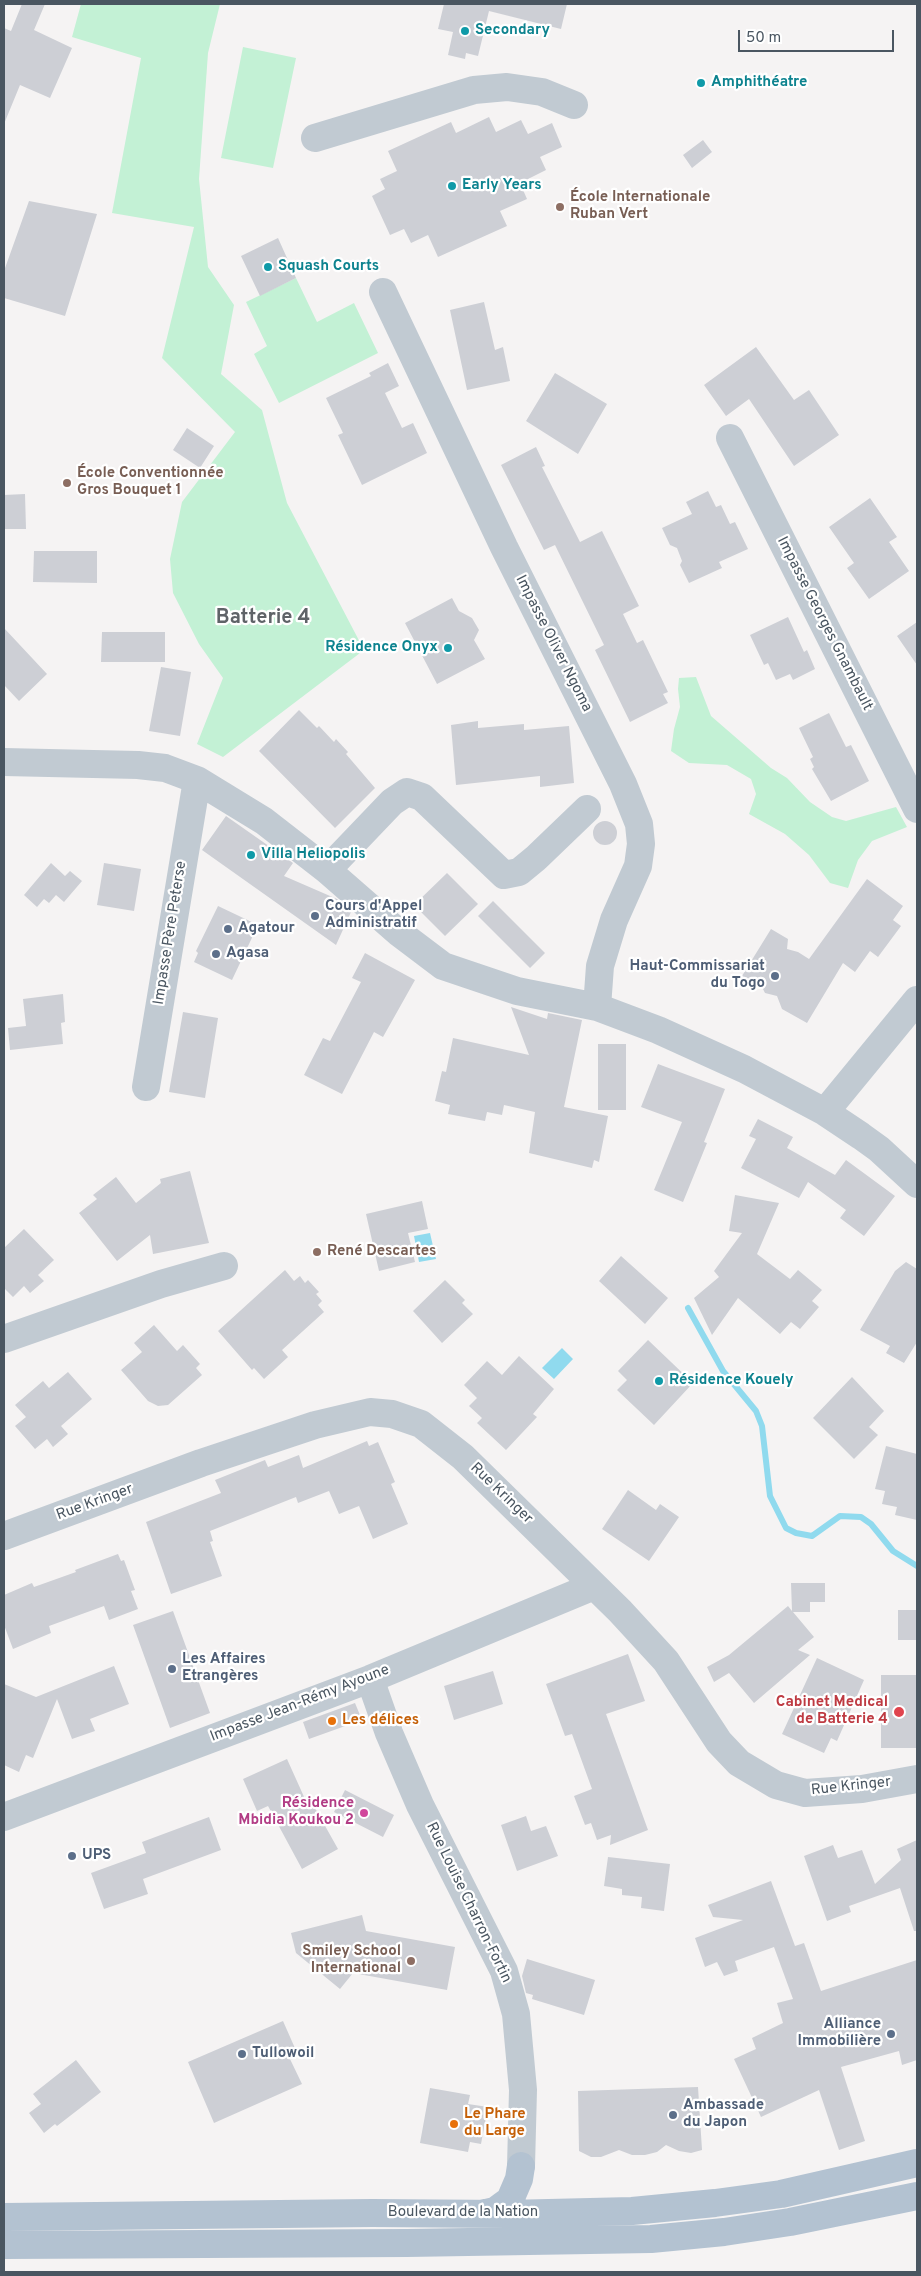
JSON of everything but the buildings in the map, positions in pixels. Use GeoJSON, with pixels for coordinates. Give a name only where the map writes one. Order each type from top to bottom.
{"type":"FeatureCollection","features":[{"type":"Feature","properties":{"kind":"main road","name":"Boulevard de la Nation"},"geometry":{"type":"LineString","coordinates":[[4,2217],[372,2213],[481,2214],[632,2211],[781,2194],[917,2163]]}},
{"type":"Feature","properties":{"kind":"main road"},"geometry":{"type":"LineString","coordinates":[[521,2166],[530,2199],[539,2206],[556,2213]]}},
{"type":"Feature","properties":{"kind":"main road"},"geometry":{"type":"LineString","coordinates":[[481,2214],[495,2211],[510,2200],[520,2180],[521,2166]]}},
{"type":"Feature","properties":{"kind":"main road","name":"Boulevard de la Nation"},"geometry":{"type":"LineString","coordinates":[[4,2245],[407,2243],[651,2239],[724,2232],[790,2222],[917,2196]]}},
{"type":"Feature","properties":{"kind":"street"},"geometry":{"type":"LineString","coordinates":[[315,138],[474,90],[507,87],[542,92],[574,105]]}},
{"type":"Feature","properties":{"kind":"street","name":"Impasse Oliver Ngoma"},"geometry":{"type":"LineString","coordinates":[[383,292],[504,547],[623,784],[639,824],[641,844],[638,866],[614,920],[600,966],[597,1007]]}},
{"type":"Feature","properties":{"kind":"street","name":"Impasse Georges Gnambault"},"geometry":{"type":"LineString","coordinates":[[730,438],[917,809]]}},
{"type":"Feature","properties":{"kind":"street"},"geometry":{"type":"LineString","coordinates":[[4,762],[138,765],[166,768],[197,780],[264,821],[327,870],[398,932],[443,966],[517,991],[597,1007],[658,1030],[744,1069],[825,1112],[879,1149],[917,1184]]}},
{"type":"Feature","properties":{"kind":"street","name":"Impasse Père Peterse"},"geometry":{"type":"LineString","coordinates":[[146,1086],[197,780]]}},
{"type":"Feature","properties":{"kind":"street"},"geometry":{"type":"LineString","coordinates":[[327,870],[392,802],[407,792],[422,797],[504,875],[519,872],[587,809]]}},
{"type":"Feature","properties":{"kind":"street"},"geometry":{"type":"LineString","coordinates":[[825,1112],[917,1000]]}},
{"type":"Feature","properties":{"kind":"street"},"geometry":{"type":"LineString","coordinates":[[4,1339],[161,1284],[224,1266]]}},
{"type":"Feature","properties":{"kind":"street","name":"Rue Kringer"},"geometry":{"type":"LineString","coordinates":[[4,1536],[201,1463],[315,1425],[350,1416],[380,1412],[421,1424],[438,1436],[494,1487],[594,1586],[666,1661],[719,1742],[739,1763],[758,1776],[776,1785],[805,1793],[862,1788],[917,1779]]}},
{"type":"Feature","properties":{"kind":"street","name":"Impasse Jean-Rémy Ayoune"},"geometry":{"type":"LineString","coordinates":[[4,1817],[370,1679],[594,1586]]}},
{"type":"Feature","properties":{"kind":"street","name":"Rue Louise Charron-Fortin"},"geometry":{"type":"LineString","coordinates":[[370,1679],[389,1733],[420,1805],[504,1971],[516,2014],[523,2090],[521,2166]]}},
{"type":"Feature","properties":{"kind":"green space"},"geometry":{"type":"Polygon","coordinates":[[[81,4],[220,4],[208,53],[199,179],[208,267],[234,305],[221,374],[262,410],[287,503],[364,650],[223,757],[197,744],[223,678],[199,644],[173,593],[170,559],[182,502],[235,432],[162,358],[194,227],[112,213],[141,58],[72,37],[81,4]]]}},
{"type":"Feature","properties":{"kind":"green space"},"geometry":{"type":"Polygon","coordinates":[[[243,47],[296,58],[273,168],[221,158],[243,47]]]}},
{"type":"Feature","properties":{"kind":"green space"},"geometry":{"type":"Polygon","coordinates":[[[296,278],[317,322],[354,303],[378,353],[279,403],[254,354],[267,346],[246,302],[296,278]]]}},
{"type":"Feature","properties":{"kind":"green space"},"geometry":{"type":"Polygon","coordinates":[[[696,677],[711,716],[771,768],[787,778],[810,802],[832,817],[846,821],[896,807],[907,827],[872,841],[858,860],[848,888],[830,883],[809,855],[785,834],[749,814],[756,794],[751,779],[727,765],[689,763],[671,751],[680,707],[679,678],[696,677]]]}},
{"type":"Feature","properties":{"kind":"water"},"geometry":{"type":"Polygon","coordinates":[[[430,1233],[436,1259],[419,1262],[414,1236],[430,1233]]]}},
{"type":"Feature","properties":{"kind":"water"},"geometry":{"type":"Polygon","coordinates":[[[562,1348],[573,1359],[554,1379],[542,1368],[562,1348]]]}},
{"type":"Feature","properties":{"kind":"waterway"},"geometry":{"type":"LineString","coordinates":[[688,1308],[723,1371],[756,1411],[762,1426],[770,1496],[786,1528],[796,1533],[812,1536],[840,1516],[861,1517],[871,1524],[893,1551],[917,1566]]}},
{"type":"Feature","properties":{"kind":"place","name":"Secondary"},"geometry":{"type":"Point","coordinates":[465,31]}},
{"type":"Feature","properties":{"kind":"place","name":"Amphithéatre"},"geometry":{"type":"Point","coordinates":[701,83]}},
{"type":"Feature","properties":{"kind":"place","name":"Early Years"},"geometry":{"type":"Point","coordinates":[452,186]}},
{"type":"Feature","properties":{"kind":"place","name":"École Internationale Ruban Vert"},"geometry":{"type":"Point","coordinates":[560,207]}},
{"type":"Feature","properties":{"kind":"place","name":"Squash Courts"},"geometry":{"type":"Point","coordinates":[268,267]}},
{"type":"Feature","properties":{"kind":"place","name":"École Conventionnée Gros Bouquet 1"},"geometry":{"type":"Point","coordinates":[67,483]}},
{"type":"Feature","properties":{"kind":"place","name":"Résidence Onyx"},"geometry":{"type":"Point","coordinates":[448,648]}},
{"type":"Feature","properties":{"kind":"place","name":"Villa Heliopolis"},"geometry":{"type":"Point","coordinates":[251,855]}},
{"type":"Feature","properties":{"kind":"place","name":"Cours d'Appel Administratif"},"geometry":{"type":"Point","coordinates":[315,916]}},
{"type":"Feature","properties":{"kind":"place","name":"Agatour"},"geometry":{"type":"Point","coordinates":[228,929]}},
{"type":"Feature","properties":{"kind":"place","name":"Agasa"},"geometry":{"type":"Point","coordinates":[216,954]}},
{"type":"Feature","properties":{"kind":"place","name":"Haut-Commissariat du Togo"},"geometry":{"type":"Point","coordinates":[775,976]}},
{"type":"Feature","properties":{"kind":"place","name":"René Descartes"},"geometry":{"type":"Point","coordinates":[317,1252]}},
{"type":"Feature","properties":{"kind":"place","name":"Résidence Kouely"},"geometry":{"type":"Point","coordinates":[659,1381]}},
{"type":"Feature","properties":{"kind":"place","name":"Les Affaires Etrangères"},"geometry":{"type":"Point","coordinates":[172,1669]}},
{"type":"Feature","properties":{"kind":"place","name":"Cabinet Medical de Batterie 4"},"geometry":{"type":"Point","coordinates":[899,1712]}},
{"type":"Feature","properties":{"kind":"place","name":"Les délices"},"geometry":{"type":"Point","coordinates":[332,1721]}},
{"type":"Feature","properties":{"kind":"place","name":"Résidence Mbidia Koukou 2"},"geometry":{"type":"Point","coordinates":[364,1813]}},
{"type":"Feature","properties":{"kind":"place","name":"UPS"},"geometry":{"type":"Point","coordinates":[72,1856]}},
{"type":"Feature","properties":{"kind":"place","name":"Smiley School International"},"geometry":{"type":"Point","coordinates":[411,1961]}},
{"type":"Feature","properties":{"kind":"place","name":"Alliance Immobilière"},"geometry":{"type":"Point","coordinates":[891,2034]}},
{"type":"Feature","properties":{"kind":"place","name":"Tullowoil"},"geometry":{"type":"Point","coordinates":[242,2054]}},
{"type":"Feature","properties":{"kind":"place","name":"Ambassade du Japon"},"geometry":{"type":"Point","coordinates":[673,2115]}},
{"type":"Feature","properties":{"kind":"place","name":"Le Phare du Large"},"geometry":{"type":"Point","coordinates":[454,2124]}},
{"type":"Feature","properties":{"kind":"district","name":"Batterie 4"},"geometry":{"type":"Point","coordinates":[263,619]}}]}
